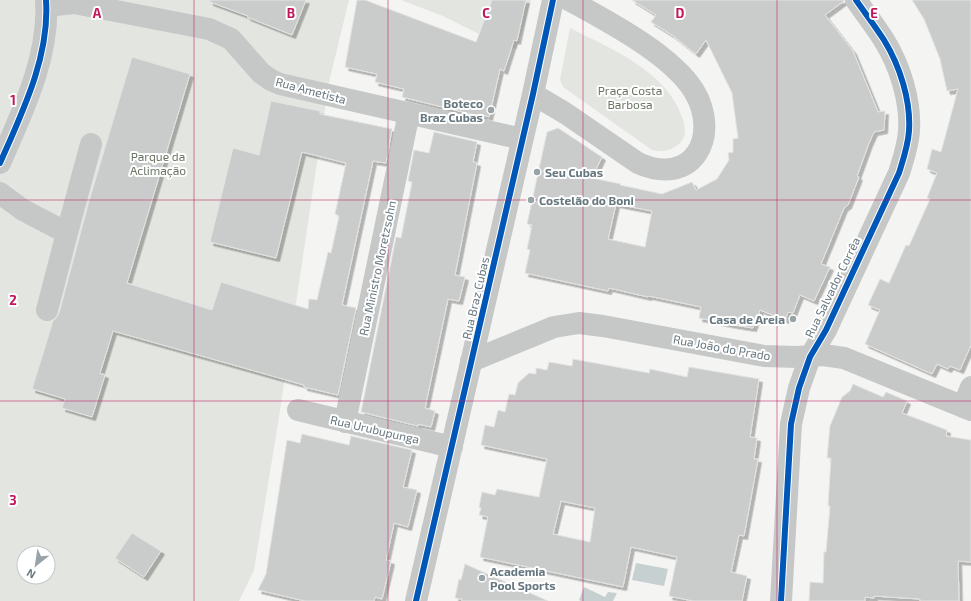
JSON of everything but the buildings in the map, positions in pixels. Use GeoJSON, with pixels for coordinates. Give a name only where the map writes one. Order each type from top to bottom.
{"type":"FeatureCollection","features":[{"type":"Feature","properties":{"kind":"street","name":"Rua Braz Cubas"},"geometry":{"type":"LineString","coordinates":[[416,601],[533,94],[553,0]]}},
{"type":"Feature","properties":{"kind":"street"},"geometry":{"type":"LineString","coordinates":[[533,94],[565,113],[638,163],[649,168],[666,170],[682,167],[695,156],[702,142],[704,133],[702,109],[693,91],[681,75],[662,57],[570,0]]}},
{"type":"Feature","properties":{"kind":"street","name":"Rua Salvador Corrêa"},"geometry":{"type":"LineString","coordinates":[[781,601],[791,424],[799,388],[810,357],[826,330],[899,173],[906,149],[909,131],[907,106],[898,70],[884,40],[856,0]]}},
{"type":"Feature","properties":{"kind":"street"},"geometry":{"type":"LineString","coordinates":[[0,163],[24,108],[35,78],[42,48],[46,3]]}},
{"type":"Feature","properties":{"kind":"street","name":"Rua Ametista"},"geometry":{"type":"LineString","coordinates":[[46,3],[74,3],[209,29],[231,39],[261,73],[275,82],[293,88],[522,139]]}},
{"type":"Feature","properties":{"kind":"street","name":"Rua Ministro Moretzsohn"},"geometry":{"type":"LineString","coordinates":[[345,422],[409,113]]}},
{"type":"Feature","properties":{"kind":"street"},"geometry":{"type":"LineString","coordinates":[[47,310],[66,233],[91,144]]}},
{"type":"Feature","properties":{"kind":"street"},"geometry":{"type":"LineString","coordinates":[[0,193],[23,210],[66,233]]}},
{"type":"Feature","properties":{"kind":"street","name":"Rua João do Prado"},"geometry":{"type":"LineString","coordinates":[[471,361],[554,327],[579,323],[603,326],[764,356],[810,357],[828,355],[844,358],[968,401]]}},
{"type":"Feature","properties":{"kind":"street","name":"Rua Urubupunga"},"geometry":{"type":"LineString","coordinates":[[298,410],[452,447]]}},
{"type":"Feature","properties":{"kind":"green space","name":"Parque da Aclimação"},"geometry":{"type":"Polygon","coordinates":[[[0,0],[349,0],[329,82],[279,417],[254,570],[239,601],[0,601],[0,0]]]}},
{"type":"Feature","properties":{"kind":"green space"},"geometry":{"type":"Polygon","coordinates":[[[401,0],[531,0],[517,49],[499,44],[443,16],[401,0]]]}},
{"type":"Feature","properties":{"kind":"green space","name":"Praça Costa Barbosa"},"geometry":{"type":"Polygon","coordinates":[[[570,28],[620,53],[651,75],[665,88],[676,103],[683,120],[685,135],[680,143],[668,150],[652,150],[563,87],[560,80],[570,28]]]}},
{"type":"Feature","properties":{"kind":"shaded area"},"geometry":{"type":"Polygon","coordinates":[[[636,563],[668,569],[664,586],[632,580],[636,563]]]}},
{"type":"Feature","properties":{"kind":"shaded area"},"geometry":{"type":"Polygon","coordinates":[[[584,587],[605,597],[608,592],[617,593],[613,601],[581,601],[579,600],[584,587]]]}},
{"type":"Feature","properties":{"kind":"cycle path"},"geometry":{"type":"LineString","coordinates":[[0,163],[33,84],[39,63],[44,42],[46,0]]}},
{"type":"Feature","properties":{"kind":"cycle path"},"geometry":{"type":"LineString","coordinates":[[416,601],[533,94],[553,0]]}},
{"type":"Feature","properties":{"kind":"cycle path"},"geometry":{"type":"LineString","coordinates":[[781,601],[791,424],[799,388],[810,357],[826,330],[899,173],[905,153],[909,131],[906,96],[895,61],[884,40],[856,0]]}},
{"type":"Feature","properties":{"kind":"place","name":"Boteco Braz Cubas"},"geometry":{"type":"Point","coordinates":[491,110]}},
{"type":"Feature","properties":{"kind":"place","name":"Seu Cubas"},"geometry":{"type":"Point","coordinates":[537,172]}},
{"type":"Feature","properties":{"kind":"place","name":"Costelão do Boni"},"geometry":{"type":"Point","coordinates":[531,200]}},
{"type":"Feature","properties":{"kind":"place","name":"Casa de Areia"},"geometry":{"type":"Point","coordinates":[793,319]}},
{"type":"Feature","properties":{"kind":"place","name":"Academia Pool Sports"},"geometry":{"type":"Point","coordinates":[482,578]}}]}
